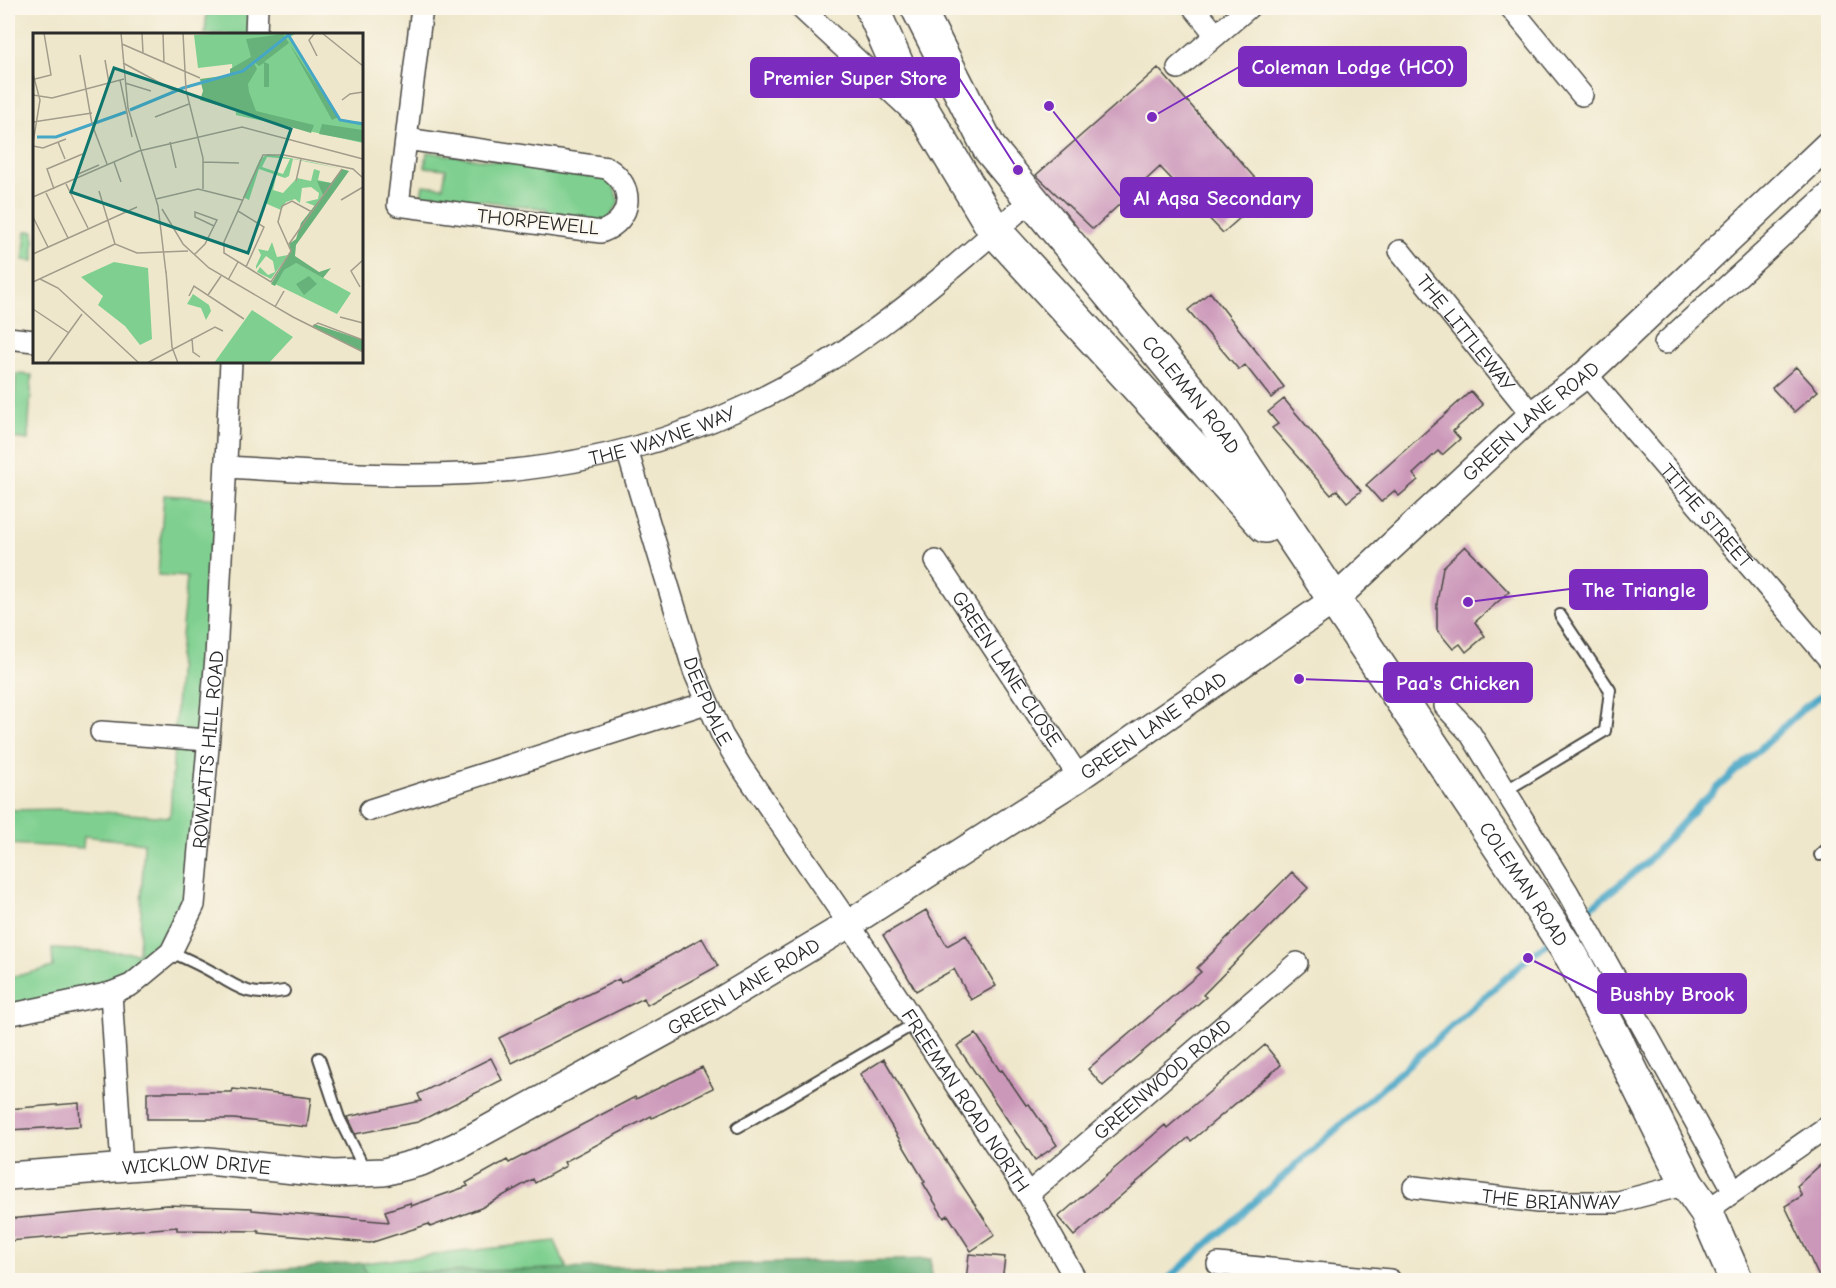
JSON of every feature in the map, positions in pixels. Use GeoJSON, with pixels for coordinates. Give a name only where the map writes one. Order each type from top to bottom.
{"type":"FeatureCollection","features":[{"type":"Feature","properties":{"kind":"highway","name":"COLEMAN ROAD"},"geometry":{"type":"LineString","coordinates":[[872,8],[902,76],[995,231],[1334,600]]}},
{"type":"Feature","properties":{"kind":"highway","name":"COLEMAN ROAD"},"geometry":{"type":"LineString","coordinates":[[918,8],[989,148],[1030,201],[1215,421],[1536,901],[1585,951],[1616,1040],[1687,1184],[1706,1211],[1736,1281]]}},
{"type":"Feature","properties":{"kind":"street"},"geometry":{"type":"LineString","coordinates":[[256,33],[257,8]]}},
{"type":"Feature","properties":{"kind":"street","name":"THORPEWELL"},"geometry":{"type":"LineString","coordinates":[[406,139],[607,168],[622,180],[626,189],[626,208],[617,224],[601,232],[398,205],[406,139],[422,8]]}},
{"type":"Feature","properties":{"kind":"street"},"geometry":{"type":"LineString","coordinates":[[1194,8],[1216,35]]}},
{"type":"Feature","properties":{"kind":"street"},"geometry":{"type":"LineString","coordinates":[[1178,68],[1248,8]]}},
{"type":"Feature","properties":{"kind":"street"},"geometry":{"type":"LineString","coordinates":[[1512,8],[1582,95]]}},
{"type":"Feature","properties":{"kind":"street"},"geometry":{"type":"LineString","coordinates":[[811,9],[936,134]]}},
{"type":"Feature","properties":{"kind":"street","name":"GREEN LANE ROAD"},"geometry":{"type":"LineString","coordinates":[[375,1172],[421,1162],[457,1146],[712,1006],[849,924],[1079,777],[1334,600],[1532,415],[1586,374],[1828,145]]}},
{"type":"Feature","properties":{"kind":"street"},"geometry":{"type":"LineString","coordinates":[[1665,343],[1828,194]]}},
{"type":"Feature","properties":{"kind":"street","name":"THE WAYNE WAY"},"geometry":{"type":"LineString","coordinates":[[226,467],[395,475],[545,467],[627,450],[709,423],[818,368],[901,311],[1030,201]]}},
{"type":"Feature","properties":{"kind":"street"},"geometry":{"type":"LineString","coordinates":[[1728,240],[1751,264]]}},
{"type":"Feature","properties":{"kind":"street","name":"THE LITTLEWAY"},"geometry":{"type":"LineString","coordinates":[[1400,250],[1532,415]]}},
{"type":"Feature","properties":{"kind":"street"},"geometry":{"type":"LineString","coordinates":[[8,338],[33,341]]}},
{"type":"Feature","properties":{"kind":"street","name":"ROWLATTS HILL ROAD"},"geometry":{"type":"LineString","coordinates":[[8,1015],[111,993],[131,985],[171,952],[194,905],[216,657],[231,363]]}},
{"type":"Feature","properties":{"kind":"street","name":"TITHE STREET"},"geometry":{"type":"LineString","coordinates":[[1586,374],[1828,658]]}},
{"type":"Feature","properties":{"kind":"street","name":"DEEPDALE"},"geometry":{"type":"LineString","coordinates":[[627,450],[687,650],[706,703],[740,765],[849,924]]}},
{"type":"Feature","properties":{"kind":"street","name":"GREEN LANE CLOSE"},"geometry":{"type":"LineString","coordinates":[[936,561],[1079,777]]}},
{"type":"Feature","properties":{"kind":"street"},"geometry":{"type":"LineString","coordinates":[[370,810],[706,703]]}},
{"type":"Feature","properties":{"kind":"street"},"geometry":{"type":"LineString","coordinates":[[1445,706],[1470,733],[1568,893],[1585,951],[1734,1191]]}},
{"type":"Feature","properties":{"kind":"street"},"geometry":{"type":"LineString","coordinates":[[100,732],[207,740]]}},
{"type":"Feature","properties":{"kind":"street","name":"FREEMAN ROAD NORTH"},"geometry":{"type":"LineString","coordinates":[[849,924],[1028,1194],[1076,1281]]}},
{"type":"Feature","properties":{"kind":"street","name":"GREENWOOD ROAD"},"geometry":{"type":"LineString","coordinates":[[1028,1194],[1297,963]]}},
{"type":"Feature","properties":{"kind":"street"},"geometry":{"type":"LineString","coordinates":[[111,993],[122,1167]]}},
{"type":"Feature","properties":{"kind":"street"},"geometry":{"type":"LineString","coordinates":[[1706,1211],[1827,1129]]}},
{"type":"Feature","properties":{"kind":"street","name":"WICKLOW DRIVE"},"geometry":{"type":"LineString","coordinates":[[8,1176],[207,1161],[333,1174],[375,1172]]}},
{"type":"Feature","properties":{"kind":"street","name":"THE BRIANWAY"},"geometry":{"type":"LineString","coordinates":[[1414,1188],[1538,1203],[1618,1202],[1687,1184]]}},
{"type":"Feature","properties":{"kind":"street"},"geometry":{"type":"LineString","coordinates":[[1218,1264],[1390,1281]]}},
{"type":"Feature","properties":{"kind":"lane"},"geometry":{"type":"LineString","coordinates":[[1505,791],[1605,731],[1610,690],[1560,615]]}},
{"type":"Feature","properties":{"kind":"lane"},"geometry":{"type":"LineString","coordinates":[[171,952],[193,962],[230,985],[246,991],[271,994],[284,991]]}},
{"type":"Feature","properties":{"kind":"lane"},"geometry":{"type":"LineString","coordinates":[[738,1127],[914,1024]]}},
{"type":"Feature","properties":{"kind":"lane"},"geometry":{"type":"LineString","coordinates":[[319,1058],[339,1118],[375,1172]]}},
{"type":"Feature","properties":{"kind":"green space"},"geometry":{"type":"Polygon","coordinates":[[[207,8],[249,8],[248,33],[205,33],[207,8]]]}},
{"type":"Feature","properties":{"kind":"green space"},"geometry":{"type":"Polygon","coordinates":[[[427,152],[605,176],[612,181],[619,203],[606,222],[546,218],[547,209],[432,194],[431,203],[420,201],[423,185],[443,187],[446,169],[425,167],[427,152]]]}},
{"type":"Feature","properties":{"kind":"green space"},"geometry":{"type":"Polygon","coordinates":[[[26,231],[33,231],[33,261],[23,260],[26,231]]]}},
{"type":"Feature","properties":{"kind":"green space"},"geometry":{"type":"Polygon","coordinates":[[[16,374],[32,375],[28,440],[13,438],[16,374]]]}},
{"type":"Feature","properties":{"kind":"green space"},"geometry":{"type":"Polygon","coordinates":[[[164,495],[223,499],[194,905],[171,952],[131,985],[8,1015],[8,978],[53,967],[52,949],[139,953],[144,843],[84,836],[83,848],[8,844],[8,810],[61,809],[170,817],[179,656],[187,577],[158,575],[164,495]]]}},
{"type":"Feature","properties":{"kind":"green space"},"geometry":{"type":"Polygon","coordinates":[[[555,1241],[572,1280],[215,1280],[555,1241]]]}},
{"type":"Feature","properties":{"kind":"green space"},"geometry":{"type":"Polygon","coordinates":[[[931,1259],[931,1280],[141,1280],[362,1263],[366,1274],[931,1259]]]}},
{"type":"Feature","properties":{"kind":"building"},"geometry":{"type":"Polygon","coordinates":[[[1158,68],[1268,193],[1223,233],[1160,167],[1093,229],[1036,175],[1158,68]]]}},
{"type":"Feature","properties":{"kind":"building"},"geometry":{"type":"Polygon","coordinates":[[[1210,292],[1284,387],[1271,398],[1245,365],[1239,370],[1188,310],[1210,292]]]}},
{"type":"Feature","properties":{"kind":"building"},"geometry":{"type":"Polygon","coordinates":[[[1796,367],[1818,391],[1794,412],[1772,388],[1796,367]]]}},
{"type":"Feature","properties":{"kind":"building"},"geometry":{"type":"Polygon","coordinates":[[[1471,391],[1483,405],[1453,431],[1460,439],[1442,455],[1438,451],[1413,474],[1418,480],[1399,496],[1394,491],[1381,502],[1366,485],[1471,391]]]}},
{"type":"Feature","properties":{"kind":"building"},"geometry":{"type":"Polygon","coordinates":[[[1284,399],[1361,491],[1347,502],[1337,490],[1331,495],[1272,428],[1278,424],[1268,412],[1284,399]]]}},
{"type":"Feature","properties":{"kind":"building"},"geometry":{"type":"Polygon","coordinates":[[[1465,546],[1509,592],[1475,622],[1485,636],[1466,652],[1460,644],[1453,649],[1437,630],[1437,603],[1443,567],[1465,546]]]}},
{"type":"Feature","properties":{"kind":"building"},"geometry":{"type":"Polygon","coordinates":[[[1292,872],[1308,888],[1203,995],[1206,997],[1103,1086],[1088,1069],[1201,972],[1197,968],[1292,872]]]}},
{"type":"Feature","properties":{"kind":"building"},"geometry":{"type":"Polygon","coordinates":[[[926,910],[947,946],[966,935],[996,986],[971,1000],[954,969],[916,991],[883,935],[926,910]]]}},
{"type":"Feature","properties":{"kind":"building"},"geometry":{"type":"Polygon","coordinates":[[[702,938],[718,966],[647,1005],[644,998],[512,1063],[499,1038],[619,979],[621,983],[702,938]]]}},
{"type":"Feature","properties":{"kind":"building"},"geometry":{"type":"Polygon","coordinates":[[[976,1034],[1000,1071],[1002,1070],[1026,1105],[1029,1104],[1057,1145],[1035,1160],[957,1046],[976,1034]]]}},
{"type":"Feature","properties":{"kind":"building"},"geometry":{"type":"Polygon","coordinates":[[[1265,1045],[1281,1065],[1191,1141],[1188,1138],[1074,1236],[1058,1217],[1165,1125],[1167,1128],[1265,1045]]]}},
{"type":"Feature","properties":{"kind":"building"},"geometry":{"type":"Polygon","coordinates":[[[491,1058],[502,1080],[418,1122],[355,1134],[347,1117],[421,1101],[418,1094],[491,1058]]]}},
{"type":"Feature","properties":{"kind":"building"},"geometry":{"type":"Polygon","coordinates":[[[884,1059],[927,1132],[995,1235],[971,1251],[948,1215],[944,1218],[860,1074],[884,1059]]]}},
{"type":"Feature","properties":{"kind":"building"},"geometry":{"type":"Polygon","coordinates":[[[702,1067],[713,1088],[652,1118],[651,1116],[564,1162],[566,1166],[535,1183],[533,1179],[481,1208],[430,1227],[429,1224],[370,1243],[259,1233],[259,1231],[177,1230],[177,1227],[9,1241],[8,1219],[167,1205],[252,1208],[252,1210],[389,1222],[385,1211],[410,1203],[411,1206],[468,1186],[466,1183],[507,1160],[509,1163],[635,1097],[636,1099],[702,1067]]]}},
{"type":"Feature","properties":{"kind":"building"},"geometry":{"type":"Polygon","coordinates":[[[233,1089],[311,1098],[307,1127],[234,1119],[147,1119],[147,1092],[232,1092],[233,1089]]]}},
{"type":"Feature","properties":{"kind":"building"},"geometry":{"type":"Polygon","coordinates":[[[79,1103],[80,1126],[8,1130],[8,1109],[79,1103]]]}},
{"type":"Feature","properties":{"kind":"building"},"geometry":{"type":"Polygon","coordinates":[[[1828,1158],[1828,1281],[1821,1281],[1785,1206],[1802,1196],[1797,1186],[1828,1158]]]}},
{"type":"Feature","properties":{"kind":"building"},"geometry":{"type":"Polygon","coordinates":[[[969,1254],[1005,1257],[1002,1281],[966,1281],[969,1254]]]}},
{"type":"Feature","properties":{"kind":"waterway"},"geometry":{"type":"LineString","coordinates":[[1564,929],[1646,863],[1697,807],[1805,707],[1828,691]]}},
{"type":"Feature","properties":{"kind":"waterway"},"geometry":{"type":"LineString","coordinates":[[1167,1280],[1551,940]]}},
{"type":"Feature","properties":{"kind":"place","name":"Al Aqsa Secondary"},"geometry":{"type":"Point","coordinates":[1049,106]}},
{"type":"Feature","properties":{"kind":"place","name":"Coleman Lodge (HCO)"},"geometry":{"type":"Point","coordinates":[1152,117]}},
{"type":"Feature","properties":{"kind":"place","name":"Premier Super Store"},"geometry":{"type":"Point","coordinates":[1018,170]}},
{"type":"Feature","properties":{"kind":"place","name":"The Triangle"},"geometry":{"type":"Point","coordinates":[1468,602]}},
{"type":"Feature","properties":{"kind":"place","name":"Paa's Chicken"},"geometry":{"type":"Point","coordinates":[1299,679]}},
{"type":"Feature","properties":{"kind":"place","name":"Bushby Brook"},"geometry":{"type":"Point","coordinates":[1528,958]}}]}
